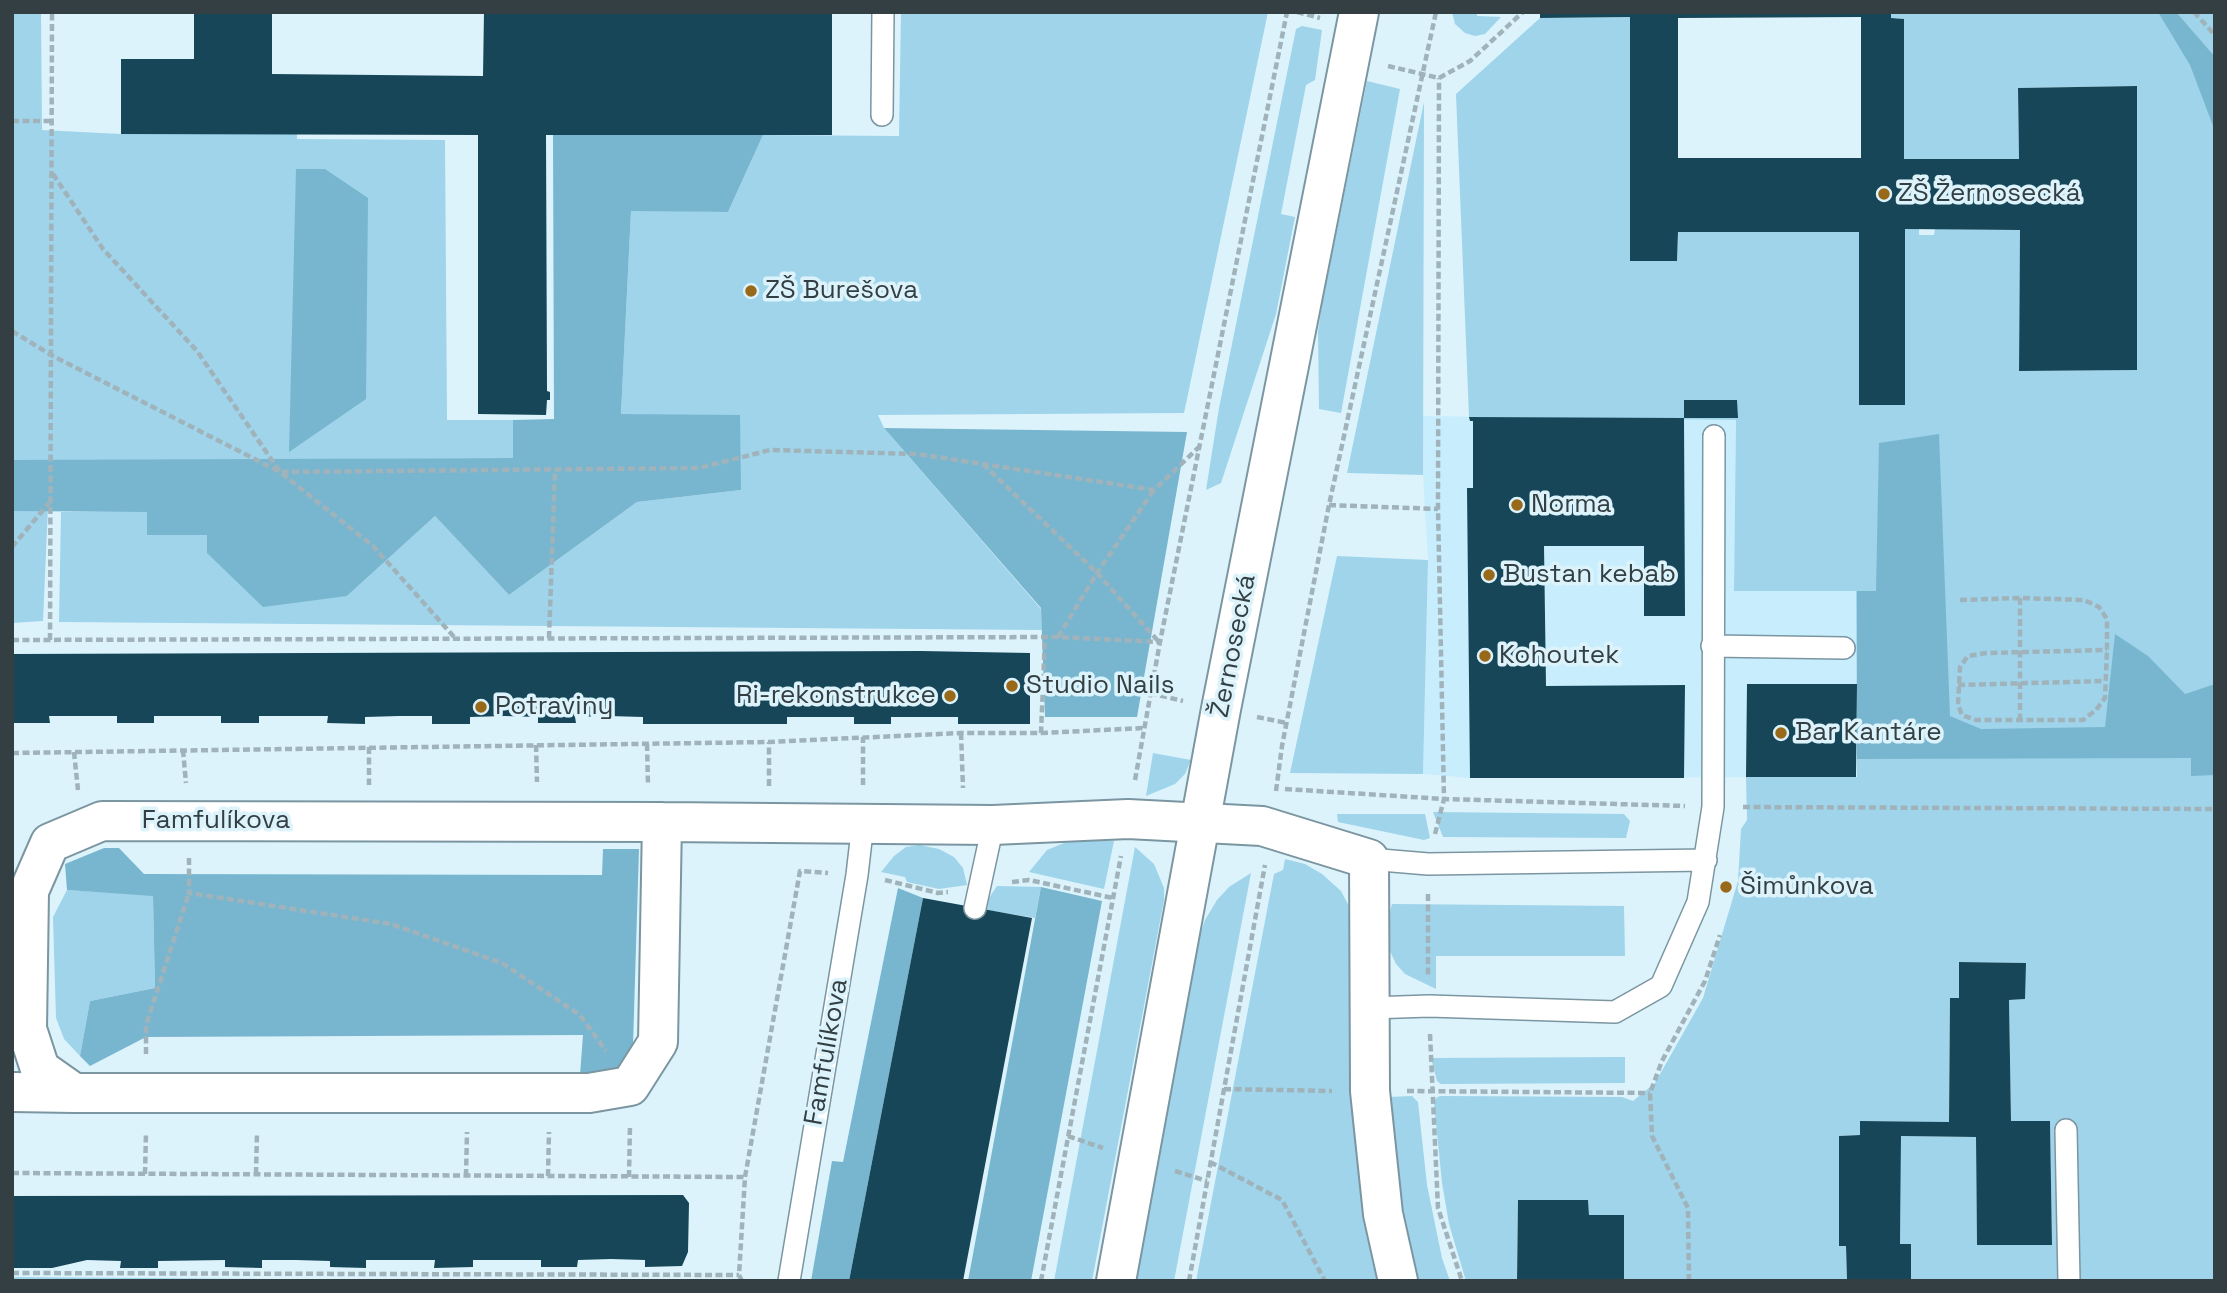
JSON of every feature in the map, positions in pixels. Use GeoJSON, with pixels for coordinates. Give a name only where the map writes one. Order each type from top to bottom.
{"type":"FeatureCollection","features":[{"type":"Feature","properties":{"kind":"street","name":"Žernosecká"},"geometry":{"type":"LineString","coordinates":[[1116,1281],[1202,822],[1223,695],[1359,12]]}},
{"type":"Feature","properties":{"kind":"street","name":"Famfulíkova"},"geometry":{"type":"LineString","coordinates":[[75,1093],[40,1069],[27,1029],[29,891],[50,843],[102,821],[978,824],[1128,819],[1202,822]]}},
{"type":"Feature","properties":{"kind":"street"},"geometry":{"type":"LineString","coordinates":[[12,1092],[589,1093],[630,1086],[658,1042],[662,822]]}},
{"type":"Feature","properties":{"kind":"street"},"geometry":{"type":"LineString","coordinates":[[1202,822],[1272,828],[1369,859],[1370,1091],[1383,1214],[1398,1281]]}},
{"type":"Feature","properties":{"kind":"lane"},"geometry":{"type":"LineString","coordinates":[[882,115],[883,12]]}},
{"type":"Feature","properties":{"kind":"lane"},"geometry":{"type":"LineString","coordinates":[[1370,1007],[1429,1006],[1615,1012],[1661,986],[1699,902],[1713,807],[1714,436]]}},
{"type":"Feature","properties":{"kind":"lane"},"geometry":{"type":"LineString","coordinates":[[1712,646],[1844,648]]}},
{"type":"Feature","properties":{"kind":"lane","name":"Famfulíkova"},"geometry":{"type":"LineString","coordinates":[[789,1281],[857,875],[863,823]]}},
{"type":"Feature","properties":{"kind":"lane"},"geometry":{"type":"LineString","coordinates":[[975,908],[978,824]]}},
{"type":"Feature","properties":{"kind":"lane"},"geometry":{"type":"LineString","coordinates":[[1369,859],[1428,864],[1706,860]]}},
{"type":"Feature","properties":{"kind":"lane"},"geometry":{"type":"LineString","coordinates":[[2066,1130],[2069,1281]]}},
{"type":"Feature","properties":{"kind":"path"},"geometry":{"type":"LineString","coordinates":[[50,640],[52,12]]}},
{"type":"Feature","properties":{"kind":"path"},"geometry":{"type":"LineString","coordinates":[[1134,782],[1287,12]]}},
{"type":"Feature","properties":{"kind":"path"},"geometry":{"type":"LineString","coordinates":[[1189,1281],[1272,828],[1282,746],[1329,505],[1436,12]]}},
{"type":"Feature","properties":{"kind":"path"},"geometry":{"type":"LineString","coordinates":[[1462,1281],[1438,1208],[1429,1006],[1428,864],[1444,799],[1438,509],[1439,78],[1470,61],[1522,12]]}},
{"type":"Feature","properties":{"kind":"path"},"geometry":{"type":"LineString","coordinates":[[2194,12],[2215,35]]}},
{"type":"Feature","properties":{"kind":"path"},"geometry":{"type":"LineString","coordinates":[[12,121],[52,121]]}},
{"type":"Feature","properties":{"kind":"path"},"geometry":{"type":"LineString","coordinates":[[52,173],[103,249],[197,351],[280,472]]}},
{"type":"Feature","properties":{"kind":"path"},"geometry":{"type":"LineString","coordinates":[[12,331],[51,355],[280,472],[373,546],[456,638]]}},
{"type":"Feature","properties":{"kind":"path"},"geometry":{"type":"LineString","coordinates":[[1058,637],[1097,573],[1154,490],[1199,447]]}},
{"type":"Feature","properties":{"kind":"path"},"geometry":{"type":"LineString","coordinates":[[280,472],[699,468],[770,450],[916,454],[1154,490]]}},
{"type":"Feature","properties":{"kind":"path"},"geometry":{"type":"LineString","coordinates":[[983,464],[1097,573],[1160,642]]}},
{"type":"Feature","properties":{"kind":"path"},"geometry":{"type":"LineString","coordinates":[[549,638],[555,470]]}},
{"type":"Feature","properties":{"kind":"path"},"geometry":{"type":"LineString","coordinates":[[12,547],[49,503]]}},
{"type":"Feature","properties":{"kind":"path"},"geometry":{"type":"LineString","coordinates":[[1329,505],[1438,509]]}},
{"type":"Feature","properties":{"kind":"path"},"geometry":{"type":"LineString","coordinates":[[2020,598],[2020,720]]}},
{"type":"Feature","properties":{"kind":"path"},"geometry":{"type":"LineString","coordinates":[[1960,600],[2084,600],[2099,607],[2108,620],[2107,650],[2105,681],[2105,698],[2096,710],[2083,720],[1976,720],[1962,715],[1958,705],[1960,667],[1968,656],[1986,653],[2107,650]]}},
{"type":"Feature","properties":{"kind":"path"},"geometry":{"type":"LineString","coordinates":[[1041,733],[1045,637]]}},
{"type":"Feature","properties":{"kind":"path"},"geometry":{"type":"LineString","coordinates":[[12,640],[1058,637],[1160,642]]}},
{"type":"Feature","properties":{"kind":"path"},"geometry":{"type":"LineString","coordinates":[[1958,685],[2105,681]]}},
{"type":"Feature","properties":{"kind":"path"},"geometry":{"type":"LineString","coordinates":[[12,753],[769,742],[1144,728]]}},
{"type":"Feature","properties":{"kind":"path"},"geometry":{"type":"LineString","coordinates":[[961,733],[978,824]]}},
{"type":"Feature","properties":{"kind":"path"},"geometry":{"type":"LineString","coordinates":[[863,737],[863,823]]}},
{"type":"Feature","properties":{"kind":"path"},"geometry":{"type":"LineString","coordinates":[[769,742],[769,789]]}},
{"type":"Feature","properties":{"kind":"path"},"geometry":{"type":"LineString","coordinates":[[1740,818],[1741,807]]}},
{"type":"Feature","properties":{"kind":"path"},"geometry":{"type":"LineString","coordinates":[[146,1093],[146,1025],[189,893],[190,821]]}},
{"type":"Feature","properties":{"kind":"path"},"geometry":{"type":"LineString","coordinates":[[1041,1281],[1124,845]]}},
{"type":"Feature","properties":{"kind":"path"},"geometry":{"type":"LineString","coordinates":[[12,1273],[741,1278],[745,1177],[800,871],[857,875]]}},
{"type":"Feature","properties":{"kind":"path"},"geometry":{"type":"LineString","coordinates":[[189,893],[391,924],[502,963],[580,1014],[630,1086],[629,1177]]}},
{"type":"Feature","properties":{"kind":"path"},"geometry":{"type":"LineString","coordinates":[[1689,1281],[1688,1208],[1652,1136],[1650,1093],[1662,1061],[1705,981],[1723,924]]}},
{"type":"Feature","properties":{"kind":"path"},"geometry":{"type":"LineString","coordinates":[[1224,1089],[1650,1093]]}},
{"type":"Feature","properties":{"kind":"path"},"geometry":{"type":"LineString","coordinates":[[1210,1162],[1282,1200],[1325,1281]]}},
{"type":"Feature","properties":{"kind":"path"},"geometry":{"type":"LineString","coordinates":[[12,1172],[745,1177]]}},
{"type":"Feature","properties":{"kind":"shaded area"},"geometry":{"type":"Polygon","coordinates":[[[12,12],[41,12],[42,130],[121,134],[297,134],[297,139],[445,140],[447,420],[513,420],[514,458],[50,461],[43,621],[12,623],[12,12]]]}},
{"type":"Feature","properties":{"kind":"shaded area"},"geometry":{"type":"Polygon","coordinates":[[[901,12],[1268,12],[1184,413],[878,415],[884,428],[1041,609],[1042,630],[59,622],[61,512],[147,511],[147,535],[207,535],[347,596],[435,516],[509,595],[637,502],[741,490],[648,415],[621,414],[631,210],[728,212],[763,135],[899,136],[901,12]]]}},
{"type":"Feature","properties":{"kind":"shaded area"},"geometry":{"type":"Polygon","coordinates":[[[1452,12],[1477,12],[1477,16],[1501,17],[1485,34],[1475,36],[1465,33],[1455,24],[1452,12]]]}},
{"type":"Feature","properties":{"kind":"shaded area"},"geometry":{"type":"Polygon","coordinates":[[[1891,12],[2215,12],[2215,1281],[1624,1281],[1624,1215],[1589,1215],[1588,1200],[1518,1200],[1517,1281],[1466,1281],[1449,1224],[1442,1183],[1434,1103],[1436,1098],[1622,1097],[1633,1101],[1655,1083],[1703,998],[1738,881],[1741,829],[1747,820],[1746,777],[1857,777],[1856,591],[1734,591],[1736,420],[1469,417],[1456,94],[1540,18],[1630,17],[1631,260],[1677,261],[1678,232],[1859,232],[1859,405],[1905,229],[1919,229],[1919,235],[1934,235],[1935,229],[2020,230],[2019,371],[2137,370],[2137,86],[2018,88],[2019,159],[1904,159],[1904,19],[1891,18],[1891,12]],[[1959,962],[1959,998],[1950,999],[1949,1122],[1861,1121],[1860,1135],[1839,1136],[1839,1245],[1846,1246],[1847,1280],[1911,1279],[1911,1244],[1900,1244],[1901,1136],[1976,1137],[1977,1245],[2052,1245],[2050,1122],[2011,1121],[2009,1000],[2025,999],[2025,963],[1959,962]]]}},
{"type":"Feature","properties":{"kind":"shaded area"},"geometry":{"type":"Polygon","coordinates":[[[2158,12],[2176,12],[2215,57],[2215,131],[2190,65],[2158,12]]]}},
{"type":"Feature","properties":{"kind":"shaded area"},"geometry":{"type":"Polygon","coordinates":[[[1302,26],[1322,30],[1315,80],[1306,85],[1281,214],[1295,217],[1276,314],[1221,483],[1206,490],[1219,408],[1296,29],[1302,26]]]}},
{"type":"Feature","properties":{"kind":"shaded area"},"geometry":{"type":"Polygon","coordinates":[[[1367,81],[1400,89],[1341,413],[1319,409],[1318,332],[1367,81]]]}},
{"type":"Feature","properties":{"kind":"shaded area"},"geometry":{"type":"Polygon","coordinates":[[[1424,102],[1423,475],[1347,473],[1424,102]]]}},
{"type":"Feature","properties":{"kind":"shaded area"},"geometry":{"type":"Polygon","coordinates":[[[553,135],[763,135],[728,212],[631,211],[621,414],[740,415],[741,490],[637,502],[509,595],[435,516],[347,596],[263,607],[207,553],[207,535],[147,535],[147,512],[12,511],[12,460],[513,458],[513,420],[554,419],[553,135]]]}},
{"type":"Feature","properties":{"kind":"shaded area"},"geometry":{"type":"Polygon","coordinates":[[[296,169],[325,169],[368,198],[366,399],[289,452],[296,169]]]}},
{"type":"Feature","properties":{"kind":"shaded area"},"geometry":{"type":"Polygon","coordinates":[[[1423,416],[1736,420],[1734,591],[1857,591],[1856,777],[1470,778],[1423,774],[1428,560],[1423,416]]]}},
{"type":"Feature","properties":{"kind":"shaded area"},"geometry":{"type":"Polygon","coordinates":[[[884,428],[1187,432],[1137,717],[1045,717],[1041,608],[884,428]]]}},
{"type":"Feature","properties":{"kind":"shaded area"},"geometry":{"type":"Polygon","coordinates":[[[1939,434],[1950,716],[1981,729],[2105,727],[2115,634],[2148,656],[2185,694],[2215,684],[2215,775],[2191,776],[2191,758],[1857,759],[1857,591],[1876,591],[1879,443],[1939,434]]]}},
{"type":"Feature","properties":{"kind":"shaded area"},"geometry":{"type":"Polygon","coordinates":[[[1337,556],[1428,560],[1423,774],[1290,773],[1337,556]]]}},
{"type":"Feature","properties":{"kind":"shaded area"},"geometry":{"type":"Polygon","coordinates":[[[1153,753],[1191,760],[1185,774],[1175,784],[1146,796],[1153,753]]]}},
{"type":"Feature","properties":{"kind":"shaded area"},"geometry":{"type":"Polygon","coordinates":[[[1433,812],[1624,814],[1630,821],[1626,838],[1443,837],[1433,812]]]}},
{"type":"Feature","properties":{"kind":"shaded area"},"geometry":{"type":"Polygon","coordinates":[[[1337,814],[1425,814],[1430,838],[1424,840],[1338,822],[1337,814]]]}},
{"type":"Feature","properties":{"kind":"shaded area"},"geometry":{"type":"Polygon","coordinates":[[[1069,841],[1114,841],[1104,889],[1029,872],[1047,850],[1069,841]]]}},
{"type":"Feature","properties":{"kind":"shaded area"},"geometry":{"type":"Polygon","coordinates":[[[919,845],[939,849],[954,857],[963,868],[967,885],[939,889],[907,882],[905,877],[881,872],[894,856],[906,847],[919,845]]]}},
{"type":"Feature","properties":{"kind":"shaded area"},"geometry":{"type":"Polygon","coordinates":[[[1135,847],[1154,864],[1164,888],[1164,900],[1092,1281],[1054,1281],[1135,847]]]}},
{"type":"Feature","properties":{"kind":"shaded area"},"geometry":{"type":"Polygon","coordinates":[[[104,848],[119,848],[144,874],[602,875],[603,849],[639,849],[633,1045],[620,1074],[580,1075],[583,1035],[146,1037],[90,1066],[80,1056],[90,1001],[155,988],[153,896],[67,890],[65,864],[104,848]]]}},
{"type":"Feature","properties":{"kind":"shaded area"},"geometry":{"type":"Polygon","coordinates":[[[1285,859],[1305,864],[1322,874],[1341,891],[1351,910],[1353,940],[1350,1082],[1353,1122],[1368,1233],[1380,1281],[1196,1281],[1274,874],[1283,870],[1285,859]]]}},
{"type":"Feature","properties":{"kind":"shaded area"},"geometry":{"type":"Polygon","coordinates":[[[1251,873],[1174,1281],[1134,1281],[1199,937],[1217,900],[1229,887],[1251,873]]]}},
{"type":"Feature","properties":{"kind":"shaded area"},"geometry":{"type":"Polygon","coordinates":[[[997,886],[1041,887],[1035,918],[987,910],[989,898],[997,886]]]}},
{"type":"Feature","properties":{"kind":"shaded area"},"geometry":{"type":"Polygon","coordinates":[[[1041,887],[1102,901],[1031,1281],[968,1281],[1041,887]]]}},
{"type":"Feature","properties":{"kind":"shaded area"},"geometry":{"type":"Polygon","coordinates":[[[898,888],[923,898],[849,1281],[811,1281],[832,1161],[843,1162],[898,888]]]}},
{"type":"Feature","properties":{"kind":"shaded area"},"geometry":{"type":"Polygon","coordinates":[[[67,890],[153,895],[155,988],[90,1001],[80,1056],[64,1039],[56,1018],[53,917],[67,890]]]}},
{"type":"Feature","properties":{"kind":"shaded area"},"geometry":{"type":"Polygon","coordinates":[[[1392,904],[1624,906],[1625,956],[1436,956],[1436,989],[1405,974],[1396,964],[1386,936],[1392,904]]]}},
{"type":"Feature","properties":{"kind":"shaded area"},"geometry":{"type":"Polygon","coordinates":[[[1625,1057],[1625,1083],[1441,1084],[1437,1081],[1431,1058],[1625,1057]]]}},
{"type":"Feature","properties":{"kind":"shaded area"},"geometry":{"type":"Polygon","coordinates":[[[1412,1096],[1418,1102],[1427,1185],[1442,1258],[1450,1281],[1416,1281],[1403,1231],[1388,1097],[1412,1096]]]}},
{"type":"Feature","properties":{"kind":"shaded area"},"geometry":{"type":"Polygon","coordinates":[[[12,1277],[534,1281],[12,1281],[12,1277]]]}},
{"type":"Feature","properties":{"kind":"building"},"geometry":{"type":"Polygon","coordinates":[[[194,12],[272,12],[272,74],[483,76],[484,12],[832,12],[832,135],[546,135],[547,391],[550,392],[550,400],[547,400],[546,415],[478,414],[478,135],[121,134],[121,59],[194,59],[194,12]]]}},
{"type":"Feature","properties":{"kind":"building","name":"ZŠ Žernosecká"},"geometry":{"type":"Polygon","coordinates":[[[1540,12],[1891,12],[1891,18],[1904,19],[1904,159],[2019,159],[2018,88],[2137,86],[2137,370],[2019,371],[2020,230],[1905,229],[1905,405],[1859,405],[1859,232],[1678,232],[1677,261],[1630,261],[1630,17],[1540,18],[1540,12]],[[1861,17],[1678,18],[1678,158],[1861,158],[1861,17]]]}},
{"type":"Feature","properties":{"kind":"building"},"geometry":{"type":"Polygon","coordinates":[[[1684,400],[1737,400],[1738,418],[1684,418],[1684,400]]]}},
{"type":"Feature","properties":{"kind":"building"},"geometry":{"type":"Polygon","coordinates":[[[1469,417],[1684,418],[1685,616],[1644,616],[1644,546],[1544,546],[1546,686],[1685,685],[1684,778],[1470,778],[1467,488],[1473,488],[1473,421],[1470,421],[1469,417]]]}},
{"type":"Feature","properties":{"kind":"building"},"geometry":{"type":"Polygon","coordinates":[[[921,651],[1030,653],[1030,724],[958,724],[958,717],[891,717],[891,724],[854,724],[854,717],[787,717],[787,724],[643,724],[643,717],[609,716],[575,717],[576,723],[538,723],[538,717],[505,716],[470,717],[470,724],[432,724],[432,716],[399,716],[365,717],[365,724],[327,723],[328,716],[259,716],[259,723],[221,723],[221,716],[154,716],[154,723],[117,723],[117,716],[49,716],[50,723],[12,723],[12,654],[921,651]]]}},
{"type":"Feature","properties":{"kind":"building"},"geometry":{"type":"Polygon","coordinates":[[[1747,684],[1857,684],[1856,777],[1746,777],[1747,684]]]}},
{"type":"Feature","properties":{"kind":"building"},"geometry":{"type":"Polygon","coordinates":[[[923,898],[1032,918],[963,1281],[849,1281],[923,898]]]}},
{"type":"Feature","properties":{"kind":"building"},"geometry":{"type":"Polygon","coordinates":[[[1959,962],[2026,963],[2025,999],[2009,1000],[2011,1121],[2050,1121],[2052,1245],[1977,1245],[1976,1137],[1901,1136],[1900,1244],[1911,1244],[1911,1280],[1847,1280],[1846,1246],[1839,1246],[1839,1136],[1860,1135],[1860,1121],[1949,1122],[1950,998],[1959,998],[1959,962]]]}},
{"type":"Feature","properties":{"kind":"building"},"geometry":{"type":"Polygon","coordinates":[[[683,1195],[689,1203],[688,1252],[682,1266],[645,1267],[645,1260],[611,1259],[578,1260],[577,1267],[541,1267],[541,1260],[473,1260],[473,1267],[434,1268],[435,1260],[366,1260],[366,1268],[330,1267],[330,1261],[262,1260],[262,1268],[225,1267],[225,1260],[158,1261],[158,1268],[120,1268],[121,1261],[87,1260],[52,1268],[14,1268],[12,1261],[12,1196],[683,1195]]]}},
{"type":"Feature","properties":{"kind":"building"},"geometry":{"type":"Polygon","coordinates":[[[1518,1200],[1588,1200],[1589,1215],[1624,1215],[1624,1281],[1517,1281],[1518,1200]]]}},
{"type":"Feature","properties":{"kind":"place","name":"ZŠ Žernosecká"},"geometry":{"type":"Point","coordinates":[1884,194]}},
{"type":"Feature","properties":{"kind":"place","name":"ZŠ Burešova"},"geometry":{"type":"Point","coordinates":[751,291]}},
{"type":"Feature","properties":{"kind":"place","name":"Norma"},"geometry":{"type":"Point","coordinates":[1517,505]}},
{"type":"Feature","properties":{"kind":"place","name":"Bustan kebab"},"geometry":{"type":"Point","coordinates":[1489,575]}},
{"type":"Feature","properties":{"kind":"place","name":"Kohoutek"},"geometry":{"type":"Point","coordinates":[1485,656]}},
{"type":"Feature","properties":{"kind":"place","name":"Studio Nails"},"geometry":{"type":"Point","coordinates":[1012,686]}},
{"type":"Feature","properties":{"kind":"place","name":"Ri-rekonstrukce"},"geometry":{"type":"Point","coordinates":[950,696]}},
{"type":"Feature","properties":{"kind":"place","name":"Potraviny"},"geometry":{"type":"Point","coordinates":[481,707]}},
{"type":"Feature","properties":{"kind":"place","name":"Bar Kantáre"},"geometry":{"type":"Point","coordinates":[1781,733]}},
{"type":"Feature","properties":{"kind":"place","name":"Šimůnkova"},"geometry":{"type":"Point","coordinates":[1726,887]}}]}
